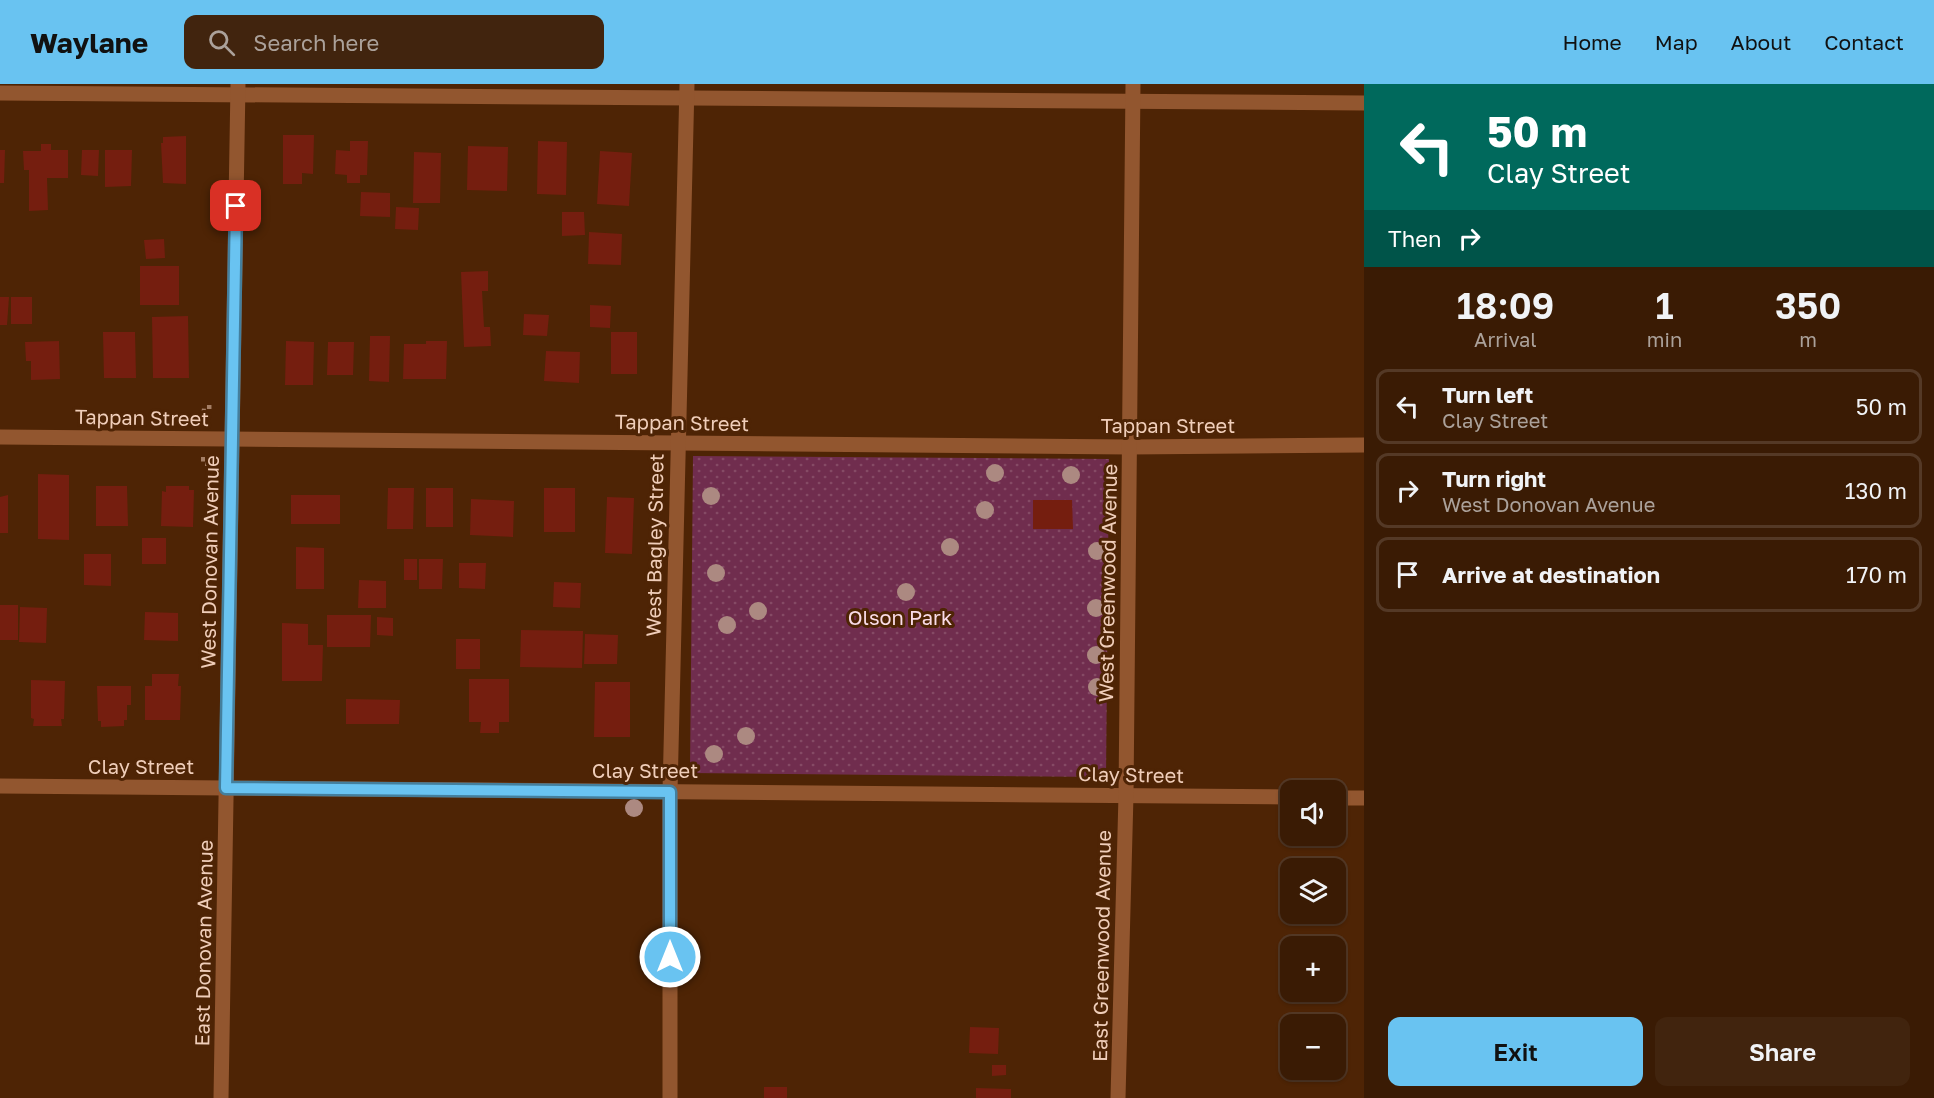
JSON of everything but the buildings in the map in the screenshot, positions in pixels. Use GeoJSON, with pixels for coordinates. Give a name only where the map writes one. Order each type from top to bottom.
{"type":"FeatureCollection","features":[{"type":"Feature","properties":{"kind":"street","name":"West Greenwood Avenue"},"geometry":{"type":"LineString","coordinates":[[1126,795],[1133,84]]}},
{"type":"Feature","properties":{"kind":"street"},"geometry":{"type":"LineString","coordinates":[[0,93],[238,89],[686,91],[1133,102],[1364,103]]}},
{"type":"Feature","properties":{"kind":"street","name":"West Donovan Avenue"},"geometry":{"type":"LineString","coordinates":[[226,788],[238,89]]}},
{"type":"Feature","properties":{"kind":"street","name":"West Bagley Street"},"geometry":{"type":"LineString","coordinates":[[670,1098],[670,792],[686,91]]}},
{"type":"Feature","properties":{"kind":"street","name":"Tappan Street"},"geometry":{"type":"LineString","coordinates":[[0,437],[1129,447],[1364,445]]}},
{"type":"Feature","properties":{"kind":"street","name":"Clay Street"},"geometry":{"type":"LineString","coordinates":[[0,786],[1280,797]]}},
{"type":"Feature","properties":{"kind":"street","name":"East Donovan Avenue"},"geometry":{"type":"LineString","coordinates":[[222,1098],[226,788]]}},
{"type":"Feature","properties":{"kind":"street","name":"East Greenwood Avenue"},"geometry":{"type":"LineString","coordinates":[[1118,1098],[1126,795]]}},
{"type":"Feature","properties":{"kind":"street"},"geometry":{"type":"LineString","coordinates":[[1346,798],[1364,798]]}},
{"type":"Feature","properties":{"kind":"green space","name":"Olson Park"},"geometry":{"type":"Polygon","coordinates":[[[693,456],[1109,459],[1106,777],[690,773],[693,456]]]}},
{"type":"Feature","properties":{"kind":"route"},"geometry":{"type":"LineString","coordinates":[[236,206],[226,788],[670,792],[670,957]]}}]}
